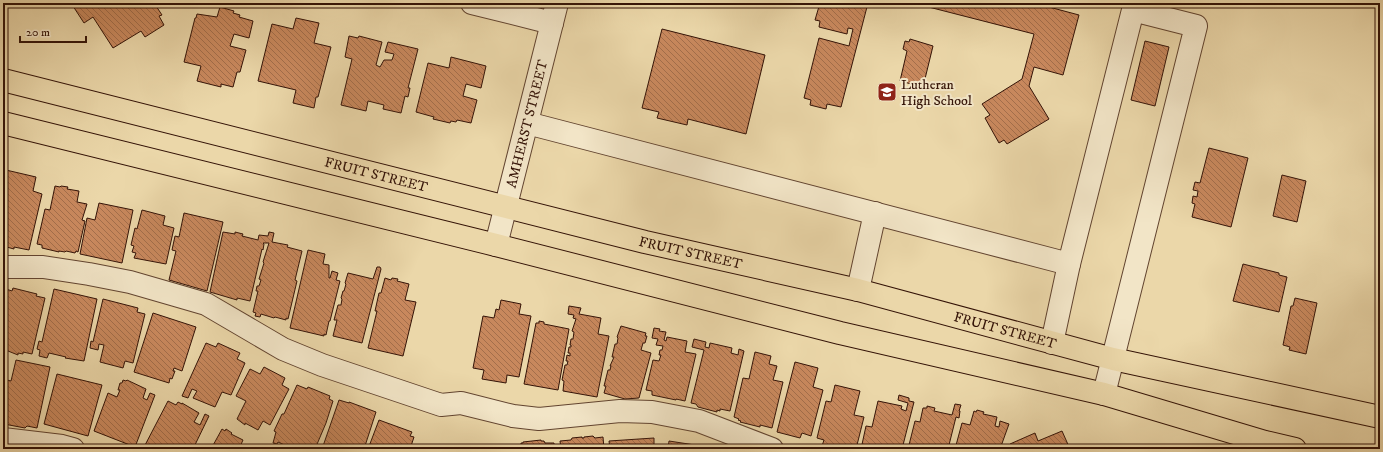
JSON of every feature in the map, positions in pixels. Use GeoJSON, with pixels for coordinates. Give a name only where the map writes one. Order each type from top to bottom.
{"type":"FeatureCollection","features":[{"type":"Feature","properties":{"kind":"main road","name":"FRUIT STREET"},"geometry":{"type":"LineString","coordinates":[[3,80],[645,242],[858,290],[1113,359],[1380,417]]}},
{"type":"Feature","properties":{"kind":"main road"},"geometry":{"type":"LineString","coordinates":[[3,123],[496,245],[840,333],[1104,394],[1265,442],[1295,449]]}},
{"type":"Feature","properties":{"kind":"street"},"geometry":{"type":"LineString","coordinates":[[472,3],[555,13]]}},
{"type":"Feature","properties":{"kind":"street"},"geometry":{"type":"LineString","coordinates":[[1052,343],[1069,264],[1133,10],[1196,26],[1104,394]]}},
{"type":"Feature","properties":{"kind":"street","name":"AMHERST STREET"},"geometry":{"type":"LineString","coordinates":[[496,245],[555,13]]}},
{"type":"Feature","properties":{"kind":"street"},"geometry":{"type":"LineString","coordinates":[[527,123],[1069,264]]}},
{"type":"Feature","properties":{"kind":"street"},"geometry":{"type":"LineString","coordinates":[[858,290],[875,213]]}},
{"type":"Feature","properties":{"kind":"street"},"geometry":{"type":"LineString","coordinates":[[3,267],[43,267],[66,270],[130,282],[175,294],[206,304],[283,349],[322,365],[441,405],[461,403],[513,416],[539,419],[620,411],[652,412],[699,421],[772,449]]}},
{"type":"Feature","properties":{"kind":"street"},"geometry":{"type":"LineString","coordinates":[[3,439],[62,446],[73,449]]}},
{"type":"Feature","properties":{"kind":"building"},"geometry":{"type":"Polygon","coordinates":[[[71,3],[154,3],[162,15],[159,16],[164,25],[145,37],[141,31],[113,48],[93,17],[84,23],[71,3]]]}},
{"type":"Feature","properties":{"kind":"building"},"geometry":{"type":"Polygon","coordinates":[[[820,3],[868,3],[841,107],[827,104],[826,109],[810,105],[811,100],[804,98],[819,38],[849,46],[853,29],[848,28],[847,34],[819,27],[820,21],[815,20],[820,3]]]}},
{"type":"Feature","properties":{"kind":"building"},"geometry":{"type":"Polygon","coordinates":[[[913,3],[1050,3],[1049,7],[1079,15],[1063,75],[1034,67],[1029,86],[1049,119],[1007,144],[1004,140],[999,143],[985,118],[990,115],[982,104],[1022,79],[1034,34],[913,3]]]}},
{"type":"Feature","properties":{"kind":"building"},"geometry":{"type":"Polygon","coordinates":[[[220,7],[234,11],[233,13],[240,15],[239,17],[253,21],[249,38],[234,34],[230,46],[246,50],[240,72],[237,72],[233,87],[221,84],[221,87],[197,81],[201,66],[184,62],[197,14],[217,17],[220,7]]]}},
{"type":"Feature","properties":{"kind":"building"},"geometry":{"type":"Polygon","coordinates":[[[296,18],[319,23],[314,43],[331,47],[314,108],[293,103],[296,90],[258,81],[272,24],[293,29],[296,18]]]}},
{"type":"Feature","properties":{"kind":"building"},"geometry":{"type":"Polygon","coordinates":[[[662,29],[765,55],[746,134],[688,119],[687,125],[657,118],[659,112],[642,108],[662,29]]]}},
{"type":"Feature","properties":{"kind":"building"},"geometry":{"type":"Polygon","coordinates":[[[349,36],[358,38],[359,36],[382,42],[376,65],[380,67],[384,60],[392,60],[394,54],[385,52],[388,42],[418,49],[408,88],[410,88],[408,97],[405,96],[401,113],[383,109],[384,105],[368,101],[366,111],[341,105],[352,59],[345,57],[349,36]]]}},
{"type":"Feature","properties":{"kind":"building"},"geometry":{"type":"Polygon","coordinates":[[[910,39],[933,46],[923,87],[900,81],[907,51],[903,49],[905,41],[909,42],[910,39]]]}},
{"type":"Feature","properties":{"kind":"building"},"geometry":{"type":"Polygon","coordinates":[[[1145,41],[1169,47],[1155,106],[1131,100],[1145,41]]]}},
{"type":"Feature","properties":{"kind":"building"},"geometry":{"type":"Polygon","coordinates":[[[451,57],[486,66],[481,88],[466,84],[463,96],[477,100],[471,123],[457,120],[456,122],[451,121],[450,123],[433,119],[434,117],[416,112],[428,63],[449,68],[451,57]]]}},
{"type":"Feature","properties":{"kind":"building"},"geometry":{"type":"Polygon","coordinates":[[[1209,148],[1248,158],[1231,227],[1192,217],[1195,204],[1192,203],[1193,196],[1197,197],[1198,191],[1193,190],[1195,182],[1200,183],[1209,148]]]}},
{"type":"Feature","properties":{"kind":"building"},"geometry":{"type":"Polygon","coordinates":[[[6,170],[36,177],[33,191],[42,194],[29,250],[14,247],[14,249],[3,246],[3,185],[6,170]]]}},
{"type":"Feature","properties":{"kind":"building"},"geometry":{"type":"Polygon","coordinates":[[[1282,175],[1306,181],[1297,222],[1273,216],[1282,175]]]}},
{"type":"Feature","properties":{"kind":"building"},"geometry":{"type":"Polygon","coordinates":[[[55,186],[68,187],[67,189],[79,191],[77,202],[87,204],[82,220],[85,221],[78,252],[76,251],[75,253],[66,251],[59,252],[42,248],[42,245],[37,244],[45,209],[50,210],[55,186]]]}},
{"type":"Feature","properties":{"kind":"building"},"geometry":{"type":"Polygon","coordinates":[[[99,203],[133,210],[122,263],[80,254],[87,218],[95,220],[99,203]]]}},
{"type":"Feature","properties":{"kind":"building"},"geometry":{"type":"Polygon","coordinates":[[[142,210],[165,216],[163,225],[174,228],[166,264],[134,258],[136,253],[132,252],[134,246],[131,245],[135,228],[137,229],[142,210]]]}},
{"type":"Feature","properties":{"kind":"building"},"geometry":{"type":"Polygon","coordinates":[[[184,213],[223,222],[207,291],[169,280],[176,251],[172,250],[175,236],[179,237],[184,213]]]}},
{"type":"Feature","properties":{"kind":"building"},"geometry":{"type":"Polygon","coordinates":[[[223,232],[235,234],[235,232],[243,234],[242,236],[258,240],[259,235],[268,236],[269,232],[274,233],[272,242],[288,245],[287,247],[302,251],[288,319],[274,318],[261,314],[260,317],[255,316],[256,313],[253,312],[258,291],[256,291],[257,286],[259,286],[261,280],[259,279],[269,243],[263,243],[263,250],[262,249],[250,301],[237,298],[237,300],[210,292],[223,232]]]}},
{"type":"Feature","properties":{"kind":"building"},"geometry":{"type":"Polygon","coordinates":[[[308,250],[325,254],[323,264],[329,265],[329,278],[332,271],[338,273],[336,280],[340,281],[326,335],[324,334],[324,336],[290,328],[308,250]]]}},
{"type":"Feature","properties":{"kind":"building"},"geometry":{"type":"Polygon","coordinates":[[[1243,264],[1279,273],[1279,275],[1287,277],[1279,312],[1233,301],[1243,264]]]}},
{"type":"Feature","properties":{"kind":"building"},"geometry":{"type":"Polygon","coordinates":[[[377,267],[380,267],[381,269],[362,343],[333,336],[337,320],[334,320],[338,305],[341,305],[341,298],[348,273],[373,279],[377,267]]]}},
{"type":"Feature","properties":{"kind":"building"},"geometry":{"type":"Polygon","coordinates":[[[385,278],[391,280],[392,278],[398,279],[397,281],[409,284],[405,300],[416,302],[403,356],[368,348],[377,311],[375,311],[379,293],[381,293],[385,278]]]}},
{"type":"Feature","properties":{"kind":"building"},"geometry":{"type":"Polygon","coordinates":[[[3,288],[12,291],[13,288],[37,294],[36,296],[45,298],[32,354],[23,352],[23,354],[18,353],[18,355],[3,349],[3,288]]]}},
{"type":"Feature","properties":{"kind":"building"},"geometry":{"type":"Polygon","coordinates":[[[54,289],[97,299],[84,361],[65,358],[66,357],[49,353],[47,358],[39,356],[40,350],[37,349],[39,341],[42,342],[54,289]]]}},
{"type":"Feature","properties":{"kind":"building"},"geometry":{"type":"Polygon","coordinates":[[[1295,298],[1317,303],[1306,354],[1289,350],[1290,347],[1283,345],[1291,306],[1293,306],[1295,298]]]}},
{"type":"Feature","properties":{"kind":"building"},"geometry":{"type":"Polygon","coordinates":[[[103,299],[138,308],[137,312],[145,314],[133,363],[125,361],[123,368],[100,362],[104,345],[99,344],[98,350],[90,348],[91,341],[93,342],[103,299]]]}},
{"type":"Feature","properties":{"kind":"building"},"geometry":{"type":"Polygon","coordinates":[[[501,300],[521,304],[519,314],[531,316],[519,377],[507,375],[506,383],[482,379],[484,370],[473,368],[483,316],[494,318],[496,309],[499,310],[501,300]]]}},
{"type":"Feature","properties":{"kind":"building"},"geometry":{"type":"Polygon","coordinates":[[[569,306],[581,308],[579,314],[601,318],[598,334],[609,336],[597,397],[563,391],[564,381],[562,380],[565,365],[567,365],[568,361],[566,361],[567,355],[570,356],[570,353],[568,353],[569,347],[571,347],[571,339],[573,339],[574,332],[572,331],[576,319],[573,318],[574,315],[568,314],[569,306]]]}},
{"type":"Feature","properties":{"kind":"building"},"geometry":{"type":"Polygon","coordinates":[[[153,313],[196,327],[182,371],[174,368],[173,371],[175,371],[172,379],[170,378],[169,383],[134,372],[153,313]]]}},
{"type":"Feature","properties":{"kind":"building"},"geometry":{"type":"Polygon","coordinates":[[[539,321],[544,322],[544,324],[569,329],[558,390],[524,384],[536,323],[539,323],[539,321]]]}},
{"type":"Feature","properties":{"kind":"building"},"geometry":{"type":"Polygon","coordinates":[[[621,326],[646,333],[645,336],[647,336],[641,350],[651,353],[639,398],[625,399],[604,393],[608,370],[610,370],[614,357],[612,357],[621,326]]]}},
{"type":"Feature","properties":{"kind":"building"},"geometry":{"type":"Polygon","coordinates":[[[654,328],[660,329],[659,331],[666,332],[664,340],[666,341],[667,337],[687,341],[685,352],[696,354],[685,401],[652,395],[652,391],[646,390],[653,360],[659,361],[661,355],[659,355],[660,350],[662,350],[663,346],[656,345],[658,339],[652,338],[654,328]]]}},
{"type":"Feature","properties":{"kind":"building"},"geometry":{"type":"Polygon","coordinates":[[[694,339],[706,342],[705,347],[709,348],[710,343],[732,348],[731,353],[738,355],[739,349],[744,351],[730,411],[720,409],[720,411],[717,410],[717,412],[698,407],[696,404],[691,403],[704,350],[692,347],[694,339]]]}},
{"type":"Feature","properties":{"kind":"building"},"geometry":{"type":"Polygon","coordinates":[[[206,343],[216,347],[218,343],[240,353],[237,359],[245,363],[231,395],[222,392],[215,407],[193,398],[197,391],[192,389],[188,398],[182,396],[206,343]]]}},
{"type":"Feature","properties":{"kind":"building"},"geometry":{"type":"Polygon","coordinates":[[[755,352],[771,356],[769,364],[777,366],[773,380],[783,382],[772,428],[760,425],[760,427],[740,422],[741,421],[738,420],[739,419],[734,417],[743,378],[749,379],[755,352]]]}},
{"type":"Feature","properties":{"kind":"building"},"geometry":{"type":"Polygon","coordinates":[[[16,360],[50,367],[37,428],[27,426],[25,428],[4,424],[3,422],[3,379],[11,381],[16,360]]]}},
{"type":"Feature","properties":{"kind":"building"},"geometry":{"type":"Polygon","coordinates":[[[795,362],[818,368],[813,387],[823,390],[811,436],[802,433],[800,438],[777,432],[795,362]]]}},
{"type":"Feature","properties":{"kind":"building"},"geometry":{"type":"Polygon","coordinates":[[[264,367],[285,378],[282,385],[289,389],[270,425],[263,421],[258,430],[245,423],[245,425],[237,419],[246,401],[236,396],[250,369],[260,374],[264,367]]]}},
{"type":"Feature","properties":{"kind":"building"},"geometry":{"type":"Polygon","coordinates":[[[57,374],[102,385],[88,436],[44,424],[57,374]]]}},
{"type":"Feature","properties":{"kind":"building"},"geometry":{"type":"Polygon","coordinates":[[[123,380],[127,380],[146,389],[143,398],[147,400],[150,393],[155,395],[135,447],[94,431],[108,393],[117,397],[120,390],[118,390],[120,383],[122,383],[123,380]]]}},
{"type":"Feature","properties":{"kind":"building"},"geometry":{"type":"Polygon","coordinates":[[[297,385],[307,389],[308,387],[330,396],[329,399],[333,401],[315,449],[293,449],[278,442],[277,444],[273,443],[276,432],[274,431],[282,414],[284,414],[297,385]]]}},
{"type":"Feature","properties":{"kind":"building"},"geometry":{"type":"Polygon","coordinates":[[[835,385],[860,391],[854,415],[864,417],[856,449],[821,449],[824,440],[817,438],[826,401],[831,402],[835,385]]]}},
{"type":"Feature","properties":{"kind":"building"},"geometry":{"type":"Polygon","coordinates":[[[899,395],[909,398],[909,401],[914,402],[902,449],[861,449],[866,426],[872,427],[878,401],[902,406],[901,409],[906,411],[908,403],[898,400],[899,395]]]}},
{"type":"Feature","properties":{"kind":"building"},"geometry":{"type":"Polygon","coordinates":[[[339,400],[376,412],[364,449],[322,449],[339,400]]]}},
{"type":"Feature","properties":{"kind":"building"},"geometry":{"type":"Polygon","coordinates":[[[168,401],[176,405],[178,402],[182,403],[199,413],[194,422],[200,425],[205,414],[209,416],[193,449],[143,449],[168,401]]]}},
{"type":"Feature","properties":{"kind":"building"},"geometry":{"type":"Polygon","coordinates":[[[955,404],[961,405],[959,418],[956,417],[948,449],[908,449],[915,421],[920,422],[923,408],[927,408],[927,406],[935,408],[934,411],[952,415],[955,404]]]}},
{"type":"Feature","properties":{"kind":"building"},"geometry":{"type":"Polygon","coordinates":[[[977,410],[984,412],[983,414],[997,417],[995,426],[999,427],[1000,421],[1009,424],[1000,449],[955,449],[962,423],[970,425],[974,411],[976,412],[977,410]]]}},
{"type":"Feature","properties":{"kind":"building"},"geometry":{"type":"Polygon","coordinates":[[[379,420],[412,432],[410,436],[414,437],[410,449],[368,449],[379,420]]]}},
{"type":"Feature","properties":{"kind":"building"},"geometry":{"type":"Polygon","coordinates":[[[222,429],[225,431],[226,429],[232,433],[231,434],[243,440],[239,449],[211,449],[222,429]]]}},
{"type":"Feature","properties":{"kind":"building"},"geometry":{"type":"Polygon","coordinates":[[[1062,431],[1070,449],[1012,449],[1010,444],[1035,433],[1038,441],[1062,431]]]}},
{"type":"Feature","properties":{"kind":"building"},"geometry":{"type":"Polygon","coordinates":[[[593,436],[595,438],[603,437],[604,449],[561,449],[560,441],[593,436]]]}},
{"type":"Feature","properties":{"kind":"building"},"geometry":{"type":"Polygon","coordinates":[[[654,438],[654,449],[610,449],[609,441],[654,438]]]}},
{"type":"Feature","properties":{"kind":"building"},"geometry":{"type":"Polygon","coordinates":[[[541,440],[545,443],[554,443],[554,449],[521,449],[521,443],[523,442],[541,440]]]}},
{"type":"Feature","properties":{"kind":"building"},"geometry":{"type":"Polygon","coordinates":[[[669,441],[695,445],[694,449],[668,449],[669,441]]]}},
{"type":"Feature","properties":{"kind":"building"},"geometry":{"type":"Polygon","coordinates":[[[493,445],[493,448],[504,447],[504,449],[469,449],[469,447],[493,445]]]}},
{"type":"Feature","properties":{"kind":"place","name":"Lutheran High School"},"geometry":{"type":"Point","coordinates":[887,92]}}]}
